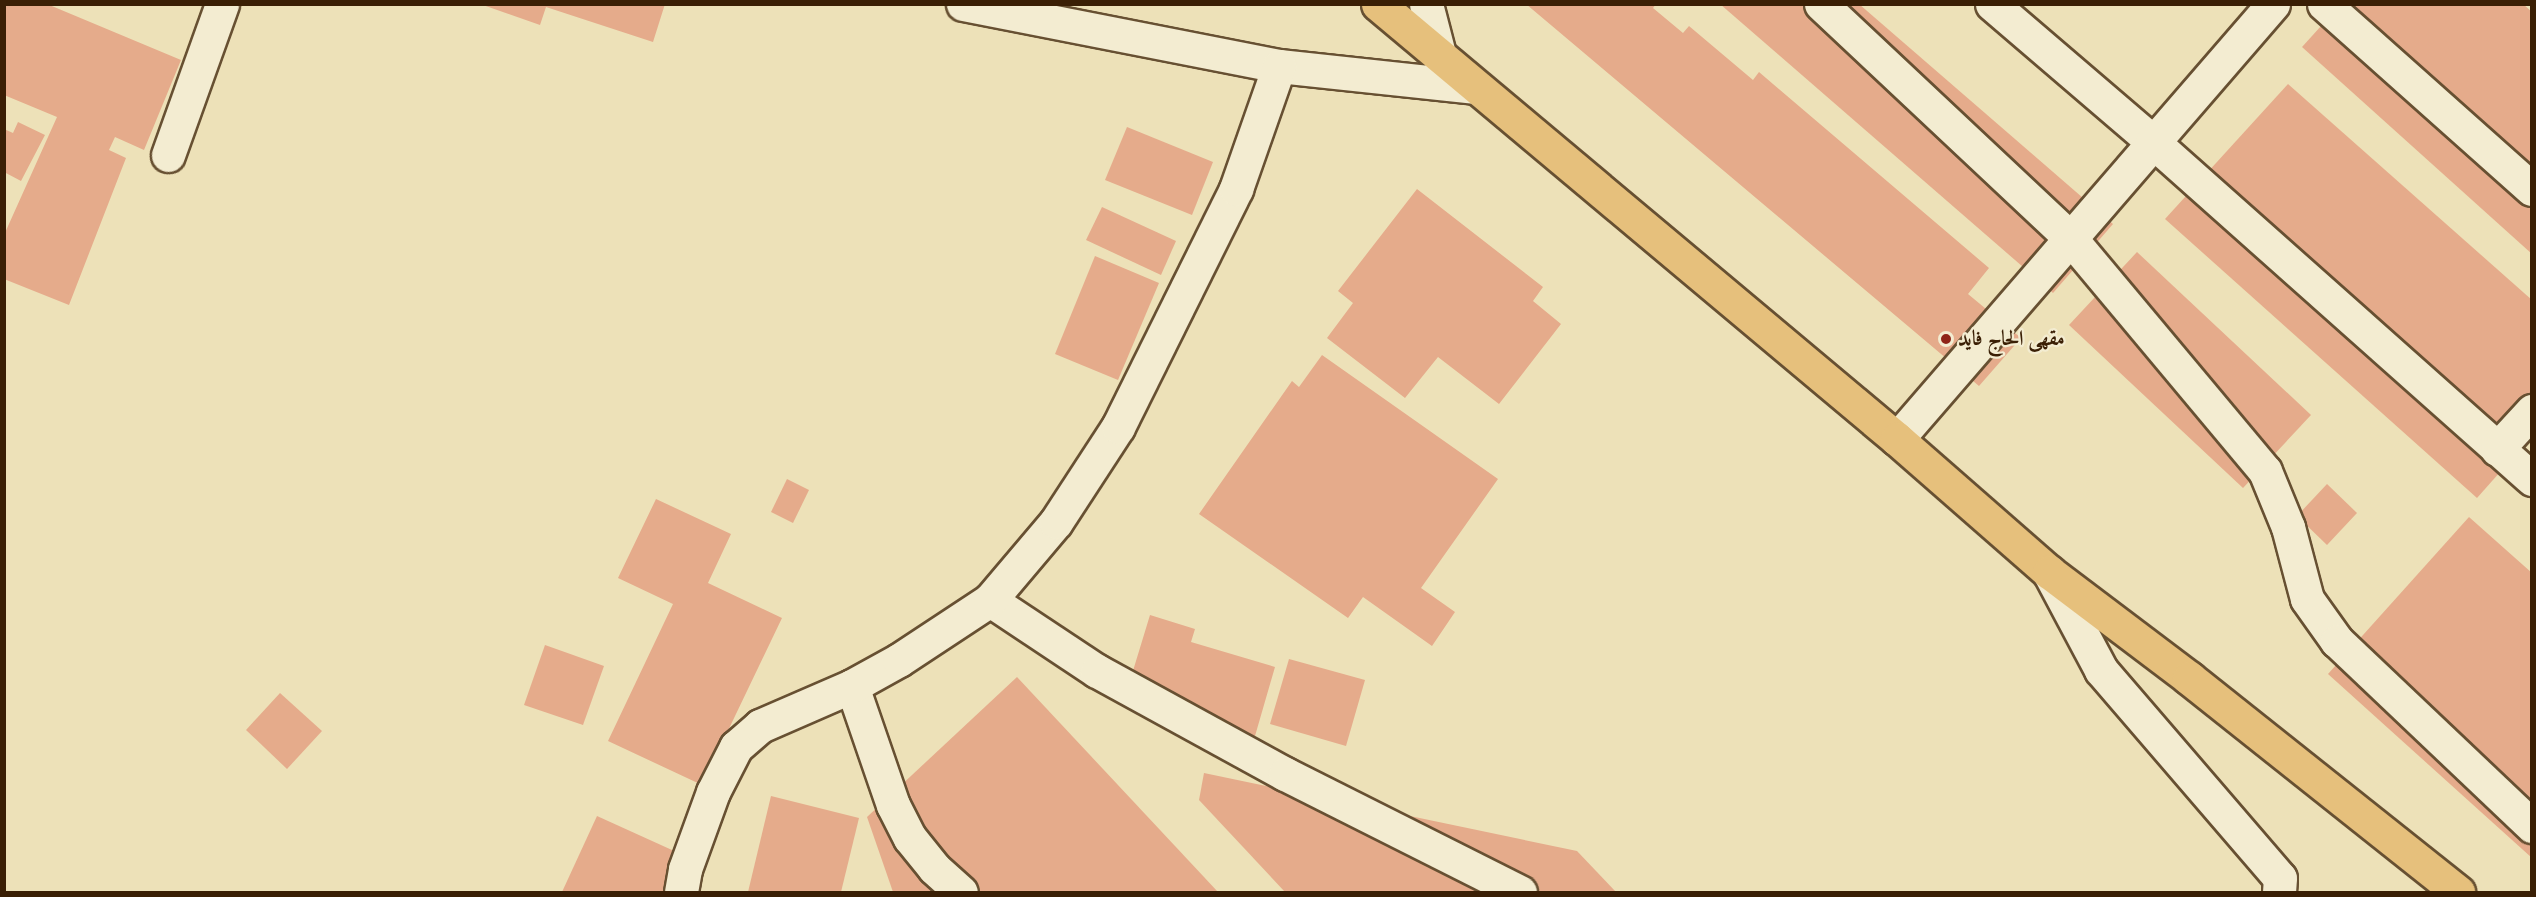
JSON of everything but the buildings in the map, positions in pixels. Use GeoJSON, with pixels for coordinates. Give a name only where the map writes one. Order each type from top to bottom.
{"type":"FeatureCollection","features":[{"type":"Feature","properties":{"kind":"main road"},"geometry":{"type":"LineString","coordinates":[[1378,4],[1474,87],[1897,439],[2049,572],[2189,678],[2458,892]]}},
{"type":"Feature","properties":{"kind":"street"},"geometry":{"type":"LineString","coordinates":[[168,155],[222,4]]}},
{"type":"Feature","properties":{"kind":"street"},"geometry":{"type":"LineString","coordinates":[[963,4],[1279,66],[1474,87]]}},
{"type":"Feature","properties":{"kind":"street"},"geometry":{"type":"LineString","coordinates":[[1426,4],[1440,58]]}},
{"type":"Feature","properties":{"kind":"street"},"geometry":{"type":"LineString","coordinates":[[1821,4],[2071,239],[2265,471],[2288,527],[2307,599],[2337,641],[2532,826]]}},
{"type":"Feature","properties":{"kind":"street"},"geometry":{"type":"LineString","coordinates":[[1992,4],[2152,141],[2532,479]]}},
{"type":"Feature","properties":{"kind":"street"},"geometry":{"type":"LineString","coordinates":[[1897,439],[2071,239],[2152,141],[2273,4]]}},
{"type":"Feature","properties":{"kind":"street"},"geometry":{"type":"LineString","coordinates":[[2324,4],[2532,189]]}},
{"type":"Feature","properties":{"kind":"street"},"geometry":{"type":"LineString","coordinates":[[681,892],[685,868],[713,792],[736,747],[760,726],[852,686],[990,600],[1056,522],[1118,427],[1236,189],[1279,66]]}},
{"type":"Feature","properties":{"kind":"street"},"geometry":{"type":"LineString","coordinates":[[2497,449],[2532,411]]}},
{"type":"Feature","properties":{"kind":"street"},"geometry":{"type":"LineString","coordinates":[[2049,572],[2101,670],[2286,888]]}},
{"type":"Feature","properties":{"kind":"street"},"geometry":{"type":"LineString","coordinates":[[990,600],[1097,671],[1285,774],[1520,892]]}},
{"type":"Feature","properties":{"kind":"street"},"geometry":{"type":"LineString","coordinates":[[852,686],[893,805],[909,838],[934,868],[961,892]]}},
{"type":"Feature","properties":{"kind":"place","name":"مقهى الحاج فايد"},"geometry":{"type":"Point","coordinates":[1946,339]}}]}
